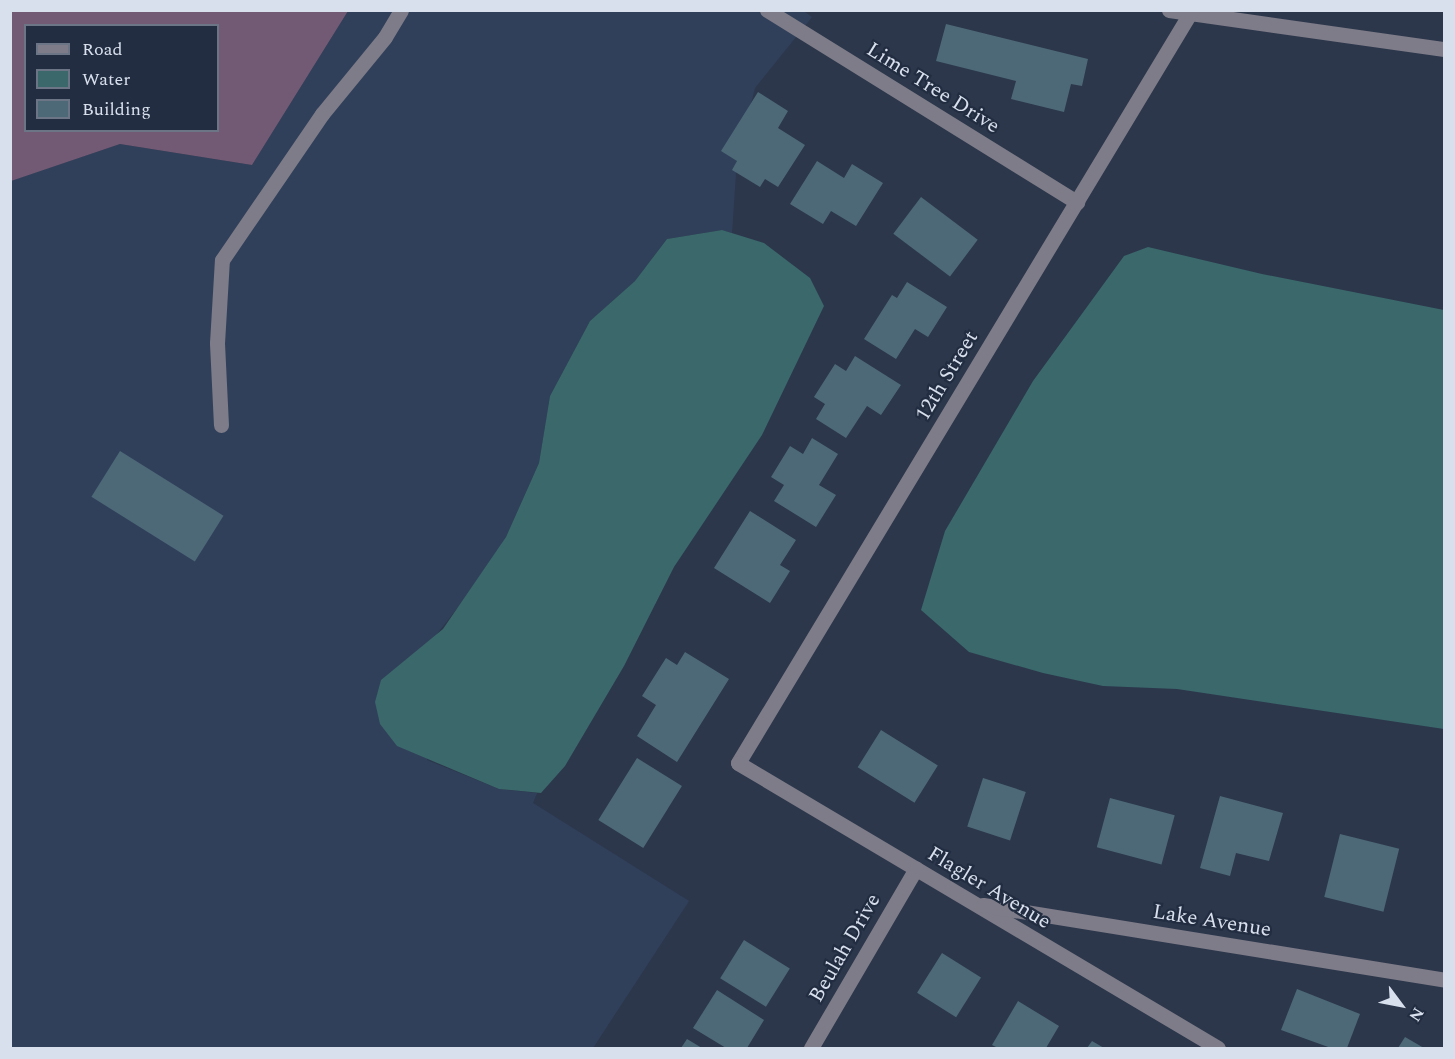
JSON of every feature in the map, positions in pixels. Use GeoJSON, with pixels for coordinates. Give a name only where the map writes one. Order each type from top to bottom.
{"type":"FeatureCollection","features":[{"type":"Feature","properties":{"kind":"street"},"geometry":{"type":"LineString","coordinates":[[221,425],[217,343],[222,260],[322,114],[385,37],[401,10]]}},
{"type":"Feature","properties":{"kind":"street","name":"Lime Tree Drive"},"geometry":{"type":"LineString","coordinates":[[767,10],[1077,202]]}},
{"type":"Feature","properties":{"kind":"street"},"geometry":{"type":"LineString","coordinates":[[1169,10],[1444,49]]}},
{"type":"Feature","properties":{"kind":"street","name":"12th Street"},"geometry":{"type":"LineString","coordinates":[[738,763],[1191,12]]}},
{"type":"Feature","properties":{"kind":"street","name":"Flagler Avenue"},"geometry":{"type":"LineString","coordinates":[[738,763],[1218,1048]]}},
{"type":"Feature","properties":{"kind":"street","name":"Beulah Drive"},"geometry":{"type":"LineString","coordinates":[[811,1048],[916,868]]}},
{"type":"Feature","properties":{"kind":"street","name":"Lake Avenue"},"geometry":{"type":"LineString","coordinates":[[972,903],[1444,980]]}},
{"type":"Feature","properties":{"kind":"shaded area"},"geometry":{"type":"Polygon","coordinates":[[[11,10],[348,11],[252,165],[120,144],[11,181],[11,10]]]}},
{"type":"Feature","properties":{"kind":"shaded area"},"geometry":{"type":"Polygon","coordinates":[[[802,10],[812,17],[755,88],[737,157],[732,233],[722,230],[667,239],[635,281],[590,321],[550,396],[539,463],[506,537],[475,586],[436,635],[427,760],[499,789],[537,793],[533,803],[689,901],[593,1048],[11,1048],[10,181],[120,144],[252,165],[348,11],[802,10]]]}},
{"type":"Feature","properties":{"kind":"water"},"geometry":{"type":"Polygon","coordinates":[[[722,230],[764,243],[810,278],[824,306],[762,435],[674,567],[624,666],[565,766],[541,793],[499,789],[397,746],[380,724],[375,702],[381,680],[443,629],[506,537],[539,463],[550,396],[590,321],[635,281],[667,239],[722,230]]]}},
{"type":"Feature","properties":{"kind":"water"},"geometry":{"type":"Polygon","coordinates":[[[1148,247],[1262,274],[1444,310],[1444,729],[1177,689],[1103,686],[1043,673],[969,652],[921,610],[945,531],[1033,381],[1124,256],[1148,247]]]}},
{"type":"Feature","properties":{"kind":"building"},"geometry":{"type":"Polygon","coordinates":[[[946,24],[1088,59],[1082,86],[1071,84],[1064,112],[1011,99],[1016,81],[936,61],[946,24]]]}},
{"type":"Feature","properties":{"kind":"building"},"geometry":{"type":"Polygon","coordinates":[[[758,92],[788,111],[778,128],[805,145],[778,187],[765,179],[760,187],[732,170],[737,161],[721,151],[758,92]]]}},
{"type":"Feature","properties":{"kind":"building"},"geometry":{"type":"Polygon","coordinates":[[[817,161],[844,178],[852,164],[883,183],[856,226],[831,211],[823,224],[790,204],[817,161]]]}},
{"type":"Feature","properties":{"kind":"building"},"geometry":{"type":"Polygon","coordinates":[[[921,197],[978,240],[950,276],[893,234],[921,197]]]}},
{"type":"Feature","properties":{"kind":"building"},"geometry":{"type":"Polygon","coordinates":[[[907,282],[947,307],[928,337],[915,329],[896,359],[864,339],[892,295],[897,298],[907,282]]]}},
{"type":"Feature","properties":{"kind":"building"},"geometry":{"type":"Polygon","coordinates":[[[855,356],[901,385],[881,415],[867,406],[846,438],[816,419],[825,404],[814,397],[835,364],[846,371],[855,356]]]}},
{"type":"Feature","properties":{"kind":"building"},"geometry":{"type":"Polygon","coordinates":[[[812,438],[838,454],[819,485],[836,495],[816,527],[774,501],[784,485],[771,477],[790,446],[803,454],[812,438]]]}},
{"type":"Feature","properties":{"kind":"building"},"geometry":{"type":"Polygon","coordinates":[[[120,451],[223,516],[195,561],[91,497],[120,451]]]}},
{"type":"Feature","properties":{"kind":"building"},"geometry":{"type":"Polygon","coordinates":[[[750,511],[796,540],[780,565],[790,571],[770,603],[714,568],[750,511]]]}},
{"type":"Feature","properties":{"kind":"building"},"geometry":{"type":"Polygon","coordinates":[[[685,652],[729,679],[677,762],[637,736],[656,705],[642,696],[666,658],[677,665],[685,652]]]}},
{"type":"Feature","properties":{"kind":"building"},"geometry":{"type":"Polygon","coordinates":[[[881,730],[938,766],[915,803],[858,767],[881,730]]]}},
{"type":"Feature","properties":{"kind":"building"},"geometry":{"type":"Polygon","coordinates":[[[637,758],[682,786],[643,848],[598,820],[637,758]]]}},
{"type":"Feature","properties":{"kind":"building"},"geometry":{"type":"Polygon","coordinates":[[[983,778],[1026,792],[1010,840],[967,827],[983,778]]]}},
{"type":"Feature","properties":{"kind":"building"},"geometry":{"type":"Polygon","coordinates":[[[1220,796],[1283,813],[1269,861],[1236,853],[1230,876],[1200,868],[1220,796]]]}},
{"type":"Feature","properties":{"kind":"building"},"geometry":{"type":"Polygon","coordinates":[[[1110,798],[1175,815],[1162,865],[1097,847],[1110,798]]]}},
{"type":"Feature","properties":{"kind":"building"},"geometry":{"type":"Polygon","coordinates":[[[1340,834],[1399,849],[1383,912],[1324,897],[1340,834]]]}},
{"type":"Feature","properties":{"kind":"building"},"geometry":{"type":"Polygon","coordinates":[[[744,940],[790,969],[766,1007],[720,978],[744,940]]]}},
{"type":"Feature","properties":{"kind":"building"},"geometry":{"type":"Polygon","coordinates":[[[942,953],[981,977],[956,1017],[917,993],[942,953]]]}},
{"type":"Feature","properties":{"kind":"building"},"geometry":{"type":"Polygon","coordinates":[[[1297,989],[1360,1014],[1347,1048],[1331,1048],[1281,1030],[1297,989]]]}},
{"type":"Feature","properties":{"kind":"building"},"geometry":{"type":"Polygon","coordinates":[[[717,990],[764,1020],[747,1048],[726,1048],[693,1028],[717,990]]]}},
{"type":"Feature","properties":{"kind":"building"},"geometry":{"type":"Polygon","coordinates":[[[1018,1001],[1059,1026],[1046,1048],[998,1048],[992,1045],[1018,1001]]]}},
{"type":"Feature","properties":{"kind":"building"},"geometry":{"type":"Polygon","coordinates":[[[1405,1037],[1424,1048],[1398,1048],[1405,1037]]]}},
{"type":"Feature","properties":{"kind":"building"},"geometry":{"type":"Polygon","coordinates":[[[687,1039],[702,1048],[681,1048],[687,1039]]]}},
{"type":"Feature","properties":{"kind":"building"},"geometry":{"type":"Polygon","coordinates":[[[1092,1041],[1104,1048],[1087,1048],[1092,1041]]]}}]}
